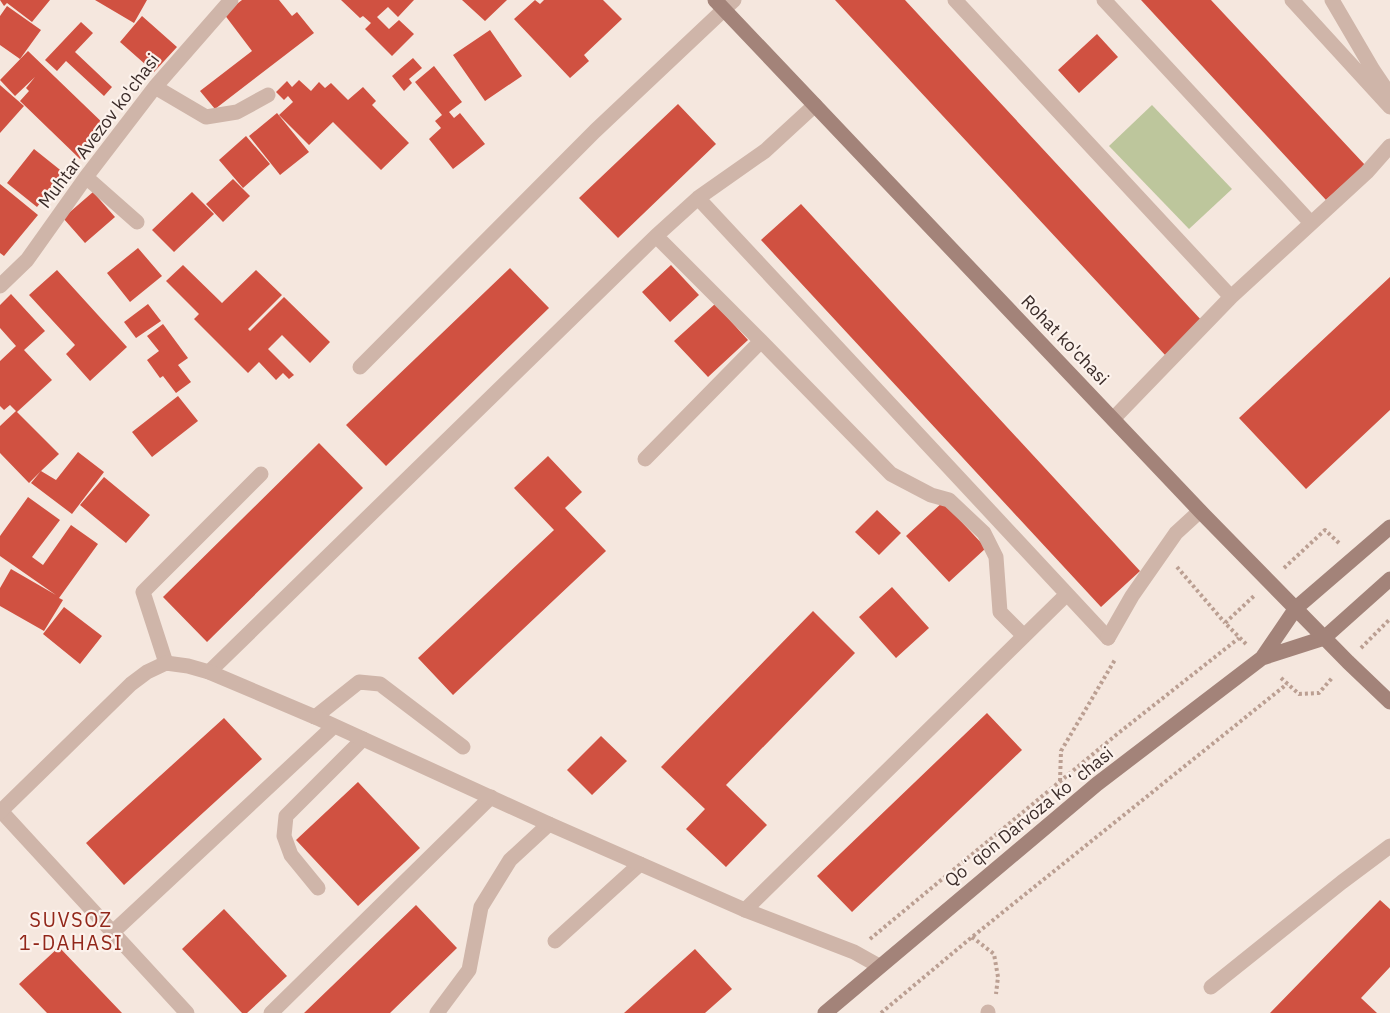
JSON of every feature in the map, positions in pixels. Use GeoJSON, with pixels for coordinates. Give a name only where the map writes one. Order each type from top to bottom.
{"type":"FeatureCollection","features":[{"type":"Feature","properties":{"kind":"street","name":"Muhtar Avezov ko'chasi"},"geometry":{"type":"LineString","coordinates":[[0,286],[27,260],[86,177],[155,87],[231,0]]}},
{"type":"Feature","properties":{"kind":"street"},"geometry":{"type":"LineString","coordinates":[[955,0],[1231,297]]}},
{"type":"Feature","properties":{"kind":"street"},"geometry":{"type":"LineString","coordinates":[[1104,0],[1311,223]]}},
{"type":"Feature","properties":{"kind":"street"},"geometry":{"type":"LineString","coordinates":[[1292,0],[1390,107]]}},
{"type":"Feature","properties":{"kind":"street"},"geometry":{"type":"LineString","coordinates":[[1332,0],[1372,70],[1390,95]]}},
{"type":"Feature","properties":{"kind":"street"},"geometry":{"type":"LineString","coordinates":[[360,367],[724,3]]}},
{"type":"Feature","properties":{"kind":"street","name":"Rohat ko'chasi"},"geometry":{"type":"LineString","coordinates":[[724,3],[815,105],[1200,511],[1390,702]]}},
{"type":"Feature","properties":{"kind":"street"},"geometry":{"type":"LineString","coordinates":[[155,87],[206,117],[237,112],[268,95]]}},
{"type":"Feature","properties":{"kind":"street"},"geometry":{"type":"LineString","coordinates":[[209,672],[656,236],[698,198],[765,151],[815,105]]}},
{"type":"Feature","properties":{"kind":"street"},"geometry":{"type":"LineString","coordinates":[[1113,419],[1231,297],[1367,172],[1390,146]]}},
{"type":"Feature","properties":{"kind":"street"},"geometry":{"type":"LineString","coordinates":[[86,177],[137,222]]}},
{"type":"Feature","properties":{"kind":"street"},"geometry":{"type":"LineString","coordinates":[[698,198],[1108,638],[1132,596],[1176,533],[1200,511]]}},
{"type":"Feature","properties":{"kind":"street"},"geometry":{"type":"LineString","coordinates":[[656,236],[891,474],[931,495],[949,500],[984,533],[996,557],[1000,612],[1024,636]]}},
{"type":"Feature","properties":{"kind":"street"},"geometry":{"type":"LineString","coordinates":[[645,459],[761,340]]}},
{"type":"Feature","properties":{"kind":"street"},"geometry":{"type":"LineString","coordinates":[[166,663],[143,592],[261,474]]}},
{"type":"Feature","properties":{"kind":"street","name":"Qoʻqon Darvoza koʻchasi"},"geometry":{"type":"LineString","coordinates":[[825,1013],[1097,784],[1262,658],[1296,608],[1390,527]]}},
{"type":"Feature","properties":{"kind":"street"},"geometry":{"type":"LineString","coordinates":[[1324,638],[1390,579]]}},
{"type":"Feature","properties":{"kind":"street"},"geometry":{"type":"LineString","coordinates":[[745,910],[1066,595]]}},
{"type":"Feature","properties":{"kind":"street","name":"Qoʻqon Darvoza koʻchasi"},"geometry":{"type":"LineString","coordinates":[[1262,658],[1324,638]]}},
{"type":"Feature","properties":{"kind":"street"},"geometry":{"type":"LineString","coordinates":[[187,1013],[0,812],[131,684],[147,672],[166,663],[209,672],[315,717],[549,824],[745,910],[854,952],[879,966]]}},
{"type":"Feature","properties":{"kind":"street"},"geometry":{"type":"LineString","coordinates":[[315,717],[359,682],[380,684],[464,747]]}},
{"type":"Feature","properties":{"kind":"street"},"geometry":{"type":"LineString","coordinates":[[113,933],[334,726]]}},
{"type":"Feature","properties":{"kind":"street"},"geometry":{"type":"LineString","coordinates":[[318,888],[291,855],[284,836],[286,816],[363,739]]}},
{"type":"Feature","properties":{"kind":"street"},"geometry":{"type":"LineString","coordinates":[[271,1013],[491,797]]}},
{"type":"Feature","properties":{"kind":"street"},"geometry":{"type":"LineString","coordinates":[[437,1013],[470,970],[481,907],[510,860],[549,824]]}},
{"type":"Feature","properties":{"kind":"street"},"geometry":{"type":"LineString","coordinates":[[1211,987],[1390,846]]}},
{"type":"Feature","properties":{"kind":"street"},"geometry":{"type":"LineString","coordinates":[[555,941],[640,864]]}},
{"type":"Feature","properties":{"kind":"path"},"geometry":{"type":"LineString","coordinates":[[1283,568],[1325,530],[1344,548]]}},
{"type":"Feature","properties":{"kind":"path"},"geometry":{"type":"LineString","coordinates":[[1171,560],[1247,645]]}},
{"type":"Feature","properties":{"kind":"path"},"geometry":{"type":"LineString","coordinates":[[1225,623],[1257,593]]}},
{"type":"Feature","properties":{"kind":"path"},"geometry":{"type":"LineString","coordinates":[[1360,649],[1390,619]]}},
{"type":"Feature","properties":{"kind":"path"},"geometry":{"type":"LineString","coordinates":[[854,952],[1060,781],[1239,638]]}},
{"type":"Feature","properties":{"kind":"path"},"geometry":{"type":"LineString","coordinates":[[1060,781],[1061,752],[1116,658]]}},
{"type":"Feature","properties":{"kind":"path"},"geometry":{"type":"LineString","coordinates":[[1281,678],[1299,694],[1319,693],[1332,678]]}},
{"type":"Feature","properties":{"kind":"path"},"geometry":{"type":"LineString","coordinates":[[881,1013],[1287,684]]}},
{"type":"Feature","properties":{"kind":"path"},"geometry":{"type":"LineString","coordinates":[[972,937],[994,954],[998,977],[995,1000],[988,1012]]}},
{"type":"Feature","properties":{"kind":"green space"},"geometry":{"type":"Polygon","coordinates":[[[1152,105],[1232,189],[1189,229],[1109,146],[1152,105]]]}},
{"type":"Feature","properties":{"kind":"building"},"geometry":{"type":"Polygon","coordinates":[[[0,0],[50,0],[32,22],[7,3],[4,6],[0,0]]]}},
{"type":"Feature","properties":{"kind":"building"},"geometry":{"type":"Polygon","coordinates":[[[95,0],[147,0],[134,23],[95,0]]]}},
{"type":"Feature","properties":{"kind":"building"},"geometry":{"type":"Polygon","coordinates":[[[242,0],[279,0],[292,16],[297,12],[314,33],[215,109],[200,91],[252,51],[224,14],[242,0]]]}},
{"type":"Feature","properties":{"kind":"building"},"geometry":{"type":"Polygon","coordinates":[[[341,0],[414,0],[398,17],[388,7],[377,17],[389,29],[399,20],[414,34],[392,56],[365,29],[371,23],[363,16],[360,18],[341,0]]]}},
{"type":"Feature","properties":{"kind":"building"},"geometry":{"type":"Polygon","coordinates":[[[462,0],[507,0],[485,21],[462,0]]]}},
{"type":"Feature","properties":{"kind":"building"},"geometry":{"type":"Polygon","coordinates":[[[535,0],[540,4],[544,0],[603,0],[622,19],[584,55],[589,61],[570,78],[514,19],[535,0]]]}},
{"type":"Feature","properties":{"kind":"building"},"geometry":{"type":"Polygon","coordinates":[[[835,0],[905,0],[1203,322],[1166,356],[835,0]]]}},
{"type":"Feature","properties":{"kind":"building"},"geometry":{"type":"Polygon","coordinates":[[[1141,0],[1211,0],[1365,165],[1326,200],[1141,0]]]}},
{"type":"Feature","properties":{"kind":"building"},"geometry":{"type":"Polygon","coordinates":[[[7,6],[41,30],[20,59],[0,45],[0,16],[7,6]]]}},
{"type":"Feature","properties":{"kind":"building"},"geometry":{"type":"Polygon","coordinates":[[[142,16],[177,47],[154,72],[120,42],[142,16]]]}},
{"type":"Feature","properties":{"kind":"building"},"geometry":{"type":"Polygon","coordinates":[[[81,22],[93,33],[75,52],[112,87],[104,96],[66,61],[57,71],[45,60],[81,22]]]}},
{"type":"Feature","properties":{"kind":"building"},"geometry":{"type":"Polygon","coordinates":[[[490,30],[522,76],[485,101],[453,55],[490,30]]]}},
{"type":"Feature","properties":{"kind":"building"},"geometry":{"type":"Polygon","coordinates":[[[1097,34],[1118,57],[1079,93],[1058,70],[1097,34]]]}},
{"type":"Feature","properties":{"kind":"building"},"geometry":{"type":"Polygon","coordinates":[[[28,51],[109,129],[80,159],[20,101],[29,91],[26,88],[35,77],[15,96],[0,80],[28,51]]]}},
{"type":"Feature","properties":{"kind":"building"},"geometry":{"type":"Polygon","coordinates":[[[413,58],[422,68],[409,79],[412,83],[404,91],[392,76],[413,58]]]}},
{"type":"Feature","properties":{"kind":"building"},"geometry":{"type":"Polygon","coordinates":[[[434,66],[462,102],[449,112],[454,118],[460,113],[485,144],[453,169],[429,139],[441,128],[435,121],[442,115],[415,82],[434,66]]]}},
{"type":"Feature","properties":{"kind":"building"},"geometry":{"type":"Polygon","coordinates":[[[299,80],[311,91],[319,82],[325,88],[331,83],[348,100],[363,87],[376,101],[372,105],[409,143],[381,170],[333,122],[309,145],[279,115],[293,102],[288,96],[284,100],[276,92],[287,81],[292,87],[299,80]]]}},
{"type":"Feature","properties":{"kind":"building"},"geometry":{"type":"Polygon","coordinates":[[[0,85],[24,106],[0,133],[0,85]]]}},
{"type":"Feature","properties":{"kind":"building"},"geometry":{"type":"Polygon","coordinates":[[[678,104],[716,144],[618,238],[579,198],[678,104]]]}},
{"type":"Feature","properties":{"kind":"building"},"geometry":{"type":"Polygon","coordinates":[[[277,113],[309,152],[280,175],[249,136],[277,113]]]}},
{"type":"Feature","properties":{"kind":"building"},"geometry":{"type":"Polygon","coordinates":[[[246,136],[270,164],[243,188],[219,160],[246,136]]]}},
{"type":"Feature","properties":{"kind":"building"},"geometry":{"type":"Polygon","coordinates":[[[34,149],[64,173],[37,207],[7,183],[34,149]]]}},
{"type":"Feature","properties":{"kind":"building"},"geometry":{"type":"Polygon","coordinates":[[[233,179],[250,196],[223,222],[206,204],[233,179]]]}},
{"type":"Feature","properties":{"kind":"building"},"geometry":{"type":"Polygon","coordinates":[[[0,184],[38,215],[4,256],[0,253],[0,184]]]}},
{"type":"Feature","properties":{"kind":"building"},"geometry":{"type":"Polygon","coordinates":[[[93,192],[115,217],[85,243],[63,218],[93,192]]]}},
{"type":"Feature","properties":{"kind":"building"},"geometry":{"type":"Polygon","coordinates":[[[192,192],[214,214],[174,252],[152,230],[192,192]]]}},
{"type":"Feature","properties":{"kind":"building"},"geometry":{"type":"Polygon","coordinates":[[[801,204],[1140,571],[1101,607],[761,240],[801,204]]]}},
{"type":"Feature","properties":{"kind":"building"},"geometry":{"type":"Polygon","coordinates":[[[138,248],[162,276],[130,302],[107,273],[138,248]]]}},
{"type":"Feature","properties":{"kind":"building"},"geometry":{"type":"Polygon","coordinates":[[[183,265],[222,303],[256,270],[282,295],[248,329],[250,331],[284,297],[330,342],[310,363],[282,335],[268,349],[294,375],[289,379],[283,373],[276,380],[259,362],[248,373],[194,319],[199,314],[166,281],[183,265]]]}},
{"type":"Feature","properties":{"kind":"building"},"geometry":{"type":"Polygon","coordinates":[[[671,265],[699,295],[670,322],[642,292],[671,265]]]}},
{"type":"Feature","properties":{"kind":"building"},"geometry":{"type":"Polygon","coordinates":[[[510,268],[549,308],[386,466],[346,425],[510,268]]]}},
{"type":"Feature","properties":{"kind":"building"},"geometry":{"type":"Polygon","coordinates":[[[57,270],[127,347],[90,381],[66,354],[75,345],[29,295],[57,270]]]}},
{"type":"Feature","properties":{"kind":"building"},"geometry":{"type":"Polygon","coordinates":[[[1390,277],[1390,410],[1306,489],[1239,418],[1390,277]]]}},
{"type":"Feature","properties":{"kind":"building"},"geometry":{"type":"Polygon","coordinates":[[[11,294],[45,331],[24,350],[52,380],[17,412],[59,454],[29,483],[0,453],[0,426],[16,411],[10,405],[4,410],[0,406],[0,361],[16,346],[0,328],[0,305],[11,294]]]}},
{"type":"Feature","properties":{"kind":"building"},"geometry":{"type":"Polygon","coordinates":[[[148,304],[161,321],[136,338],[124,322],[148,304]]]}},
{"type":"Feature","properties":{"kind":"building"},"geometry":{"type":"Polygon","coordinates":[[[715,304],[748,340],[708,377],[674,341],[715,304]]]}},
{"type":"Feature","properties":{"kind":"building"},"geometry":{"type":"Polygon","coordinates":[[[163,324],[188,358],[178,365],[191,382],[176,393],[163,376],[160,378],[147,360],[159,351],[147,336],[163,324]]]}},
{"type":"Feature","properties":{"kind":"building"},"geometry":{"type":"Polygon","coordinates":[[[178,396],[198,421],[152,457],[132,432],[178,396]]]}},
{"type":"Feature","properties":{"kind":"building"},"geometry":{"type":"Polygon","coordinates":[[[319,443],[363,488],[207,642],[163,597],[319,443]]]}},
{"type":"Feature","properties":{"kind":"building"},"geometry":{"type":"Polygon","coordinates":[[[78,452],[104,472],[72,514],[31,483],[41,471],[56,480],[78,452]]]}},
{"type":"Feature","properties":{"kind":"building"},"geometry":{"type":"Polygon","coordinates":[[[548,456],[582,492],[565,508],[606,551],[453,695],[418,658],[554,530],[514,488],[548,456]]]}},
{"type":"Feature","properties":{"kind":"building"},"geometry":{"type":"Polygon","coordinates":[[[104,477],[150,515],[126,543],[80,505],[104,477]]]}},
{"type":"Feature","properties":{"kind":"building"},"geometry":{"type":"Polygon","coordinates":[[[28,497],[60,520],[32,557],[43,565],[71,525],[98,544],[59,598],[63,600],[44,631],[0,606],[0,588],[11,569],[56,595],[0,556],[0,536],[28,497]]]}},
{"type":"Feature","properties":{"kind":"building"},"geometry":{"type":"Polygon","coordinates":[[[943,502],[986,548],[949,582],[906,536],[943,502]]]}},
{"type":"Feature","properties":{"kind":"building"},"geometry":{"type":"Polygon","coordinates":[[[877,510],[901,533],[879,555],[855,532],[877,510]]]}},
{"type":"Feature","properties":{"kind":"building"},"geometry":{"type":"Polygon","coordinates":[[[892,587],[929,628],[896,658],[859,617],[892,587]]]}},
{"type":"Feature","properties":{"kind":"building"},"geometry":{"type":"Polygon","coordinates":[[[64,607],[102,636],[80,664],[43,634],[64,607]]]}},
{"type":"Feature","properties":{"kind":"building"},"geometry":{"type":"Polygon","coordinates":[[[813,611],[855,653],[726,785],[767,825],[726,867],[686,829],[705,809],[661,767],[813,611]]]}},
{"type":"Feature","properties":{"kind":"building"},"geometry":{"type":"Polygon","coordinates":[[[987,713],[1022,750],[852,912],[817,876],[987,713]]]}},
{"type":"Feature","properties":{"kind":"building"},"geometry":{"type":"Polygon","coordinates":[[[224,718],[262,759],[124,885],[86,843],[224,718]]]}},
{"type":"Feature","properties":{"kind":"building"},"geometry":{"type":"Polygon","coordinates":[[[601,736],[627,761],[592,795],[567,770],[601,736]]]}},
{"type":"Feature","properties":{"kind":"building"},"geometry":{"type":"Polygon","coordinates":[[[358,782],[420,848],[358,906],[296,840],[358,782]]]}},
{"type":"Feature","properties":{"kind":"building"},"geometry":{"type":"Polygon","coordinates":[[[1380,900],[1390,909],[1390,967],[1361,998],[1377,1013],[1270,1013],[1380,900]]]}},
{"type":"Feature","properties":{"kind":"building"},"geometry":{"type":"Polygon","coordinates":[[[416,905],[457,948],[390,1013],[304,1013],[416,905]]]}},
{"type":"Feature","properties":{"kind":"building"},"geometry":{"type":"Polygon","coordinates":[[[224,909],[287,976],[247,1013],[242,1013],[182,949],[224,909]]]}},
{"type":"Feature","properties":{"kind":"building"},"geometry":{"type":"Polygon","coordinates":[[[59,947],[122,1013],[47,1013],[19,984],[59,947]]]}},
{"type":"Feature","properties":{"kind":"building"},"geometry":{"type":"Polygon","coordinates":[[[695,949],[732,989],[705,1013],[624,1013],[695,949]]]}},
{"type":"Feature","properties":{"kind":"district","name":"SUVSOZ 1-DAHASI"},"geometry":{"type":"Point","coordinates":[71,932]}}]}
